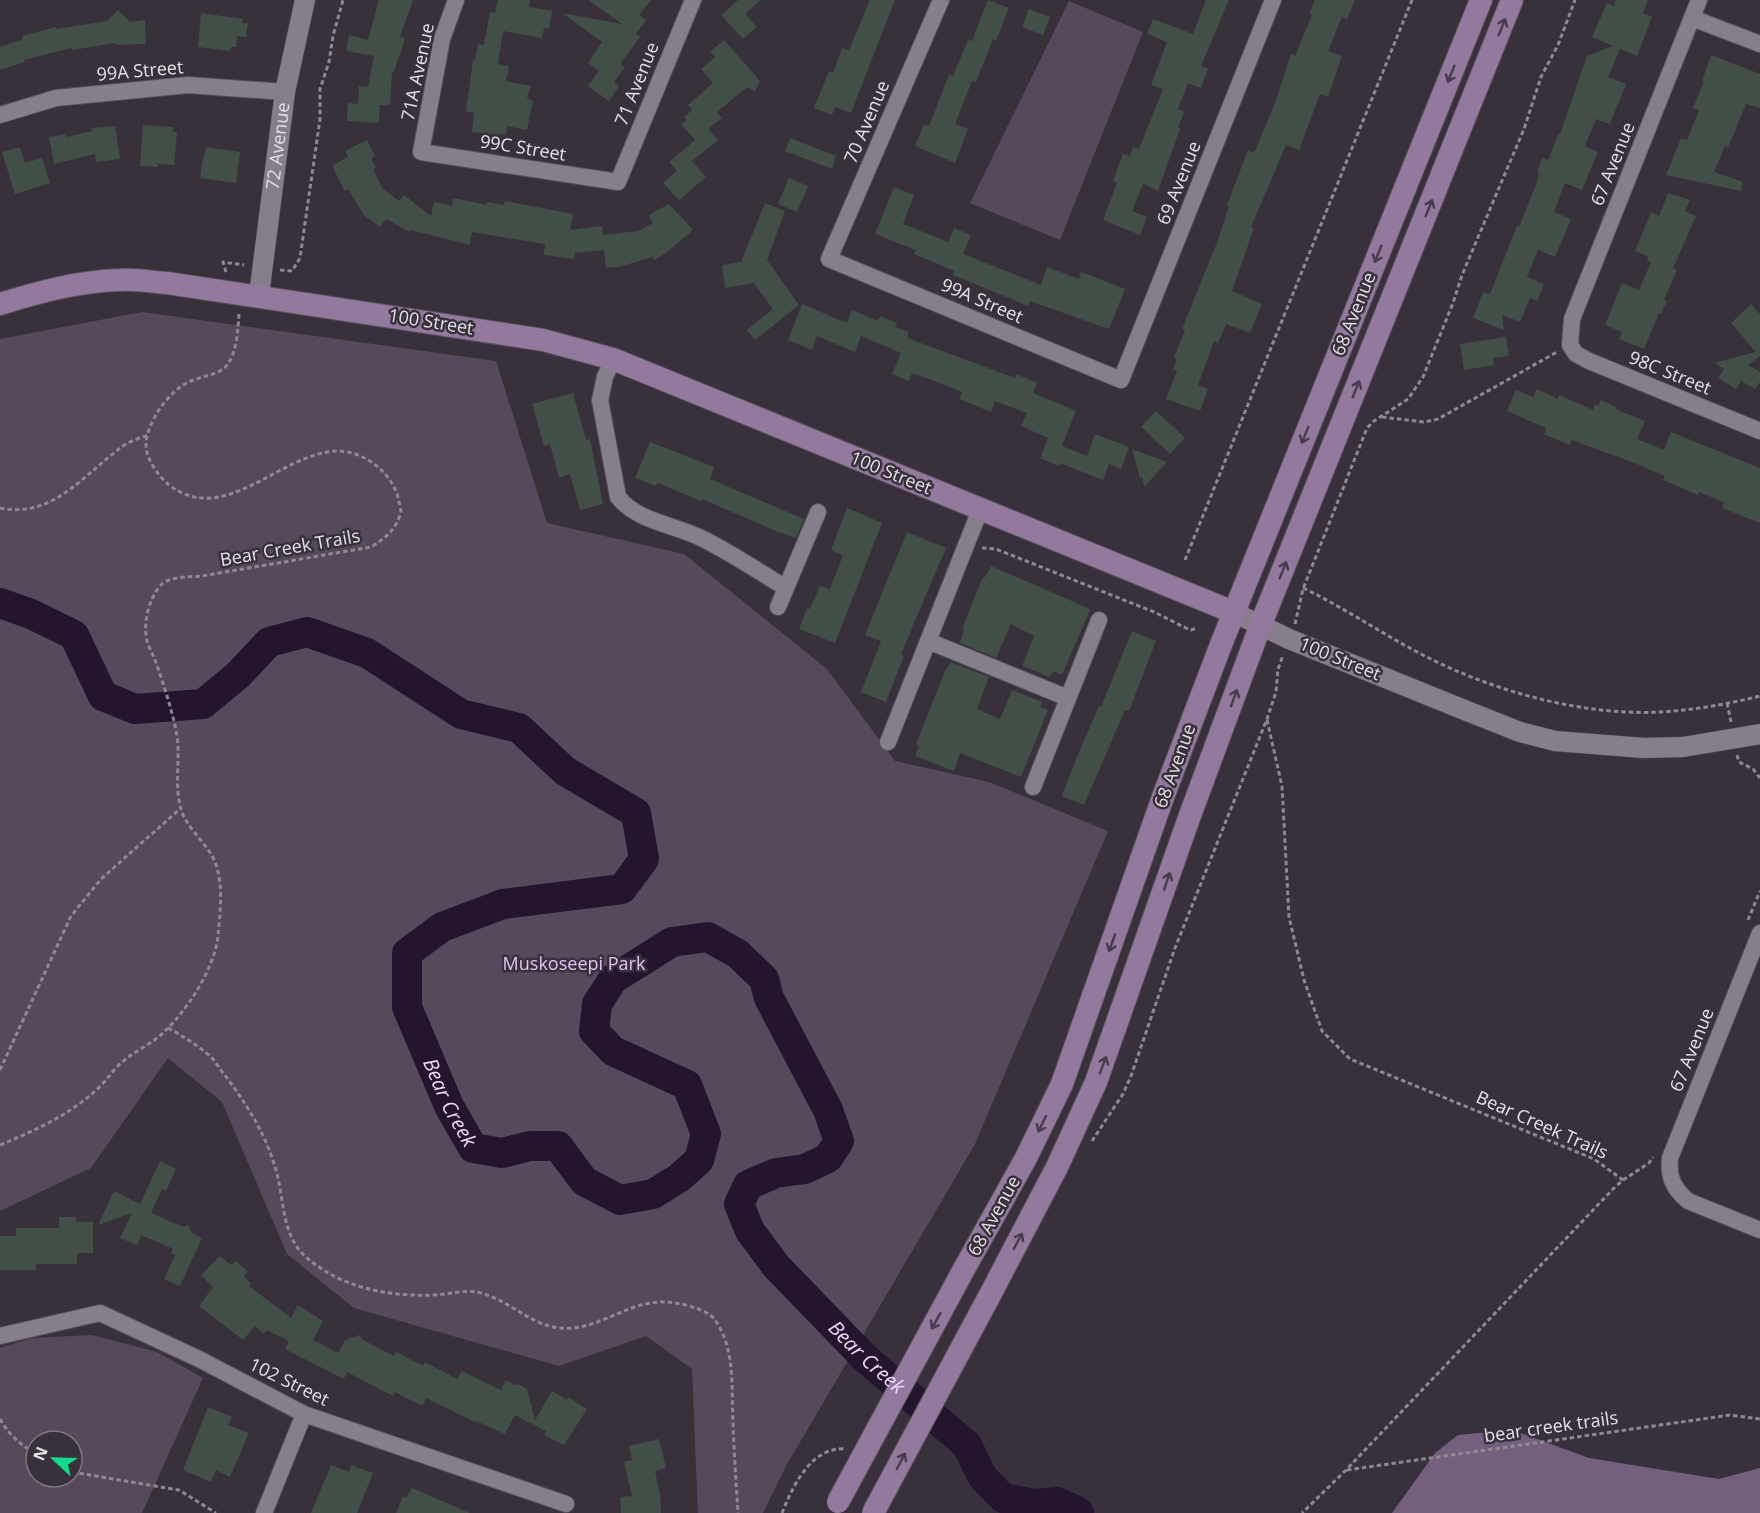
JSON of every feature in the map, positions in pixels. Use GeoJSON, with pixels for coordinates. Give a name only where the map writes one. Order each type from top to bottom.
{"type":"FeatureCollection","features":[{"type":"Feature","properties":{"kind":"main road","name":"68 Avenue"},"geometry":{"type":"LineString","coordinates":[[835,1508],[1026,1158],[1062,1084],[1167,787],[1233,612],[1481,0]]}},
{"type":"Feature","properties":{"kind":"main road","name":"68 Avenue"},"geometry":{"type":"LineString","coordinates":[[873,1513],[1057,1167],[1096,1082],[1261,624],[1512,0]]}},
{"type":"Feature","properties":{"kind":"main road","name":"100 Street"},"geometry":{"type":"LineString","coordinates":[[0,304],[52,290],[121,280],[167,283],[232,291],[543,340],[613,359],[1233,612]]}},
{"type":"Feature","properties":{"kind":"street","name":"72 Avenue"},"geometry":{"type":"LineString","coordinates":[[258,295],[285,92],[305,0]]}},
{"type":"Feature","properties":{"kind":"street","name":"71A Avenue"},"geometry":{"type":"LineString","coordinates":[[421,152],[442,39],[456,0]]}},
{"type":"Feature","properties":{"kind":"street","name":"71 Avenue"},"geometry":{"type":"LineString","coordinates":[[618,183],[693,0]]}},
{"type":"Feature","properties":{"kind":"street","name":"70 Avenue"},"geometry":{"type":"LineString","coordinates":[[829,259],[941,0]]}},
{"type":"Feature","properties":{"kind":"street","name":"69 Avenue"},"geometry":{"type":"LineString","coordinates":[[1121,380],[1273,0]]}},
{"type":"Feature","properties":{"kind":"street","name":"67 Avenue"},"geometry":{"type":"LineString","coordinates":[[1570,345],[1572,319],[1700,0]]}},
{"type":"Feature","properties":{"kind":"street"},"geometry":{"type":"LineString","coordinates":[[1692,18],[1760,44]]}},
{"type":"Feature","properties":{"kind":"street","name":"99A Street"},"geometry":{"type":"LineString","coordinates":[[0,115],[56,98],[188,85],[285,92]]}},
{"type":"Feature","properties":{"kind":"street","name":"99C Street"},"geometry":{"type":"LineString","coordinates":[[421,152],[618,183]]}},
{"type":"Feature","properties":{"kind":"street","name":"99A Street"},"geometry":{"type":"LineString","coordinates":[[829,259],[1121,380]]}},
{"type":"Feature","properties":{"kind":"street","name":"98C Street"},"geometry":{"type":"LineString","coordinates":[[1570,345],[1576,354],[1589,361],[1760,431]]}},
{"type":"Feature","properties":{"kind":"street"},"geometry":{"type":"LineString","coordinates":[[613,359],[605,377],[600,400],[618,496],[625,506],[636,513],[700,538],[786,588]]}},
{"type":"Feature","properties":{"kind":"street"},"geometry":{"type":"LineString","coordinates":[[888,742],[980,510]]}},
{"type":"Feature","properties":{"kind":"street"},"geometry":{"type":"LineString","coordinates":[[778,607],[818,512]]}},
{"type":"Feature","properties":{"kind":"street","name":"100 Street"},"geometry":{"type":"LineString","coordinates":[[1233,612],[1289,639],[1467,711],[1520,732],[1555,741],[1612,747],[1664,748],[1760,734]]}},
{"type":"Feature","properties":{"kind":"street"},"geometry":{"type":"LineString","coordinates":[[1033,787],[1099,620]]}},
{"type":"Feature","properties":{"kind":"street"},"geometry":{"type":"LineString","coordinates":[[928,641],[1068,698]]}},
{"type":"Feature","properties":{"kind":"street","name":"67 Avenue"},"geometry":{"type":"LineString","coordinates":[[1760,933],[1670,1158],[1668,1173],[1678,1193],[1688,1201],[1760,1230]]}},
{"type":"Feature","properties":{"kind":"street","name":"102 Street"},"geometry":{"type":"LineString","coordinates":[[0,1336],[100,1313],[199,1359],[304,1414],[566,1504]]}},
{"type":"Feature","properties":{"kind":"street"},"geometry":{"type":"LineString","coordinates":[[264,1513],[304,1414]]}},
{"type":"Feature","properties":{"kind":"path"},"geometry":{"type":"LineString","coordinates":[[0,508],[11,510],[34,508],[53,502],[124,444],[148,435],[154,417],[170,396],[184,384],[224,368],[232,357],[239,314],[223,262],[292,271],[300,258],[320,119],[320,89],[329,62],[333,36],[343,0]]}},
{"type":"Feature","properties":{"kind":"path"},"geometry":{"type":"LineString","coordinates":[[1185,560],[1412,0]]}},
{"type":"Feature","properties":{"kind":"path"},"geometry":{"type":"LineString","coordinates":[[1296,620],[1303,588],[1367,428],[1408,399],[1423,377],[1462,275],[1524,129],[1541,77],[1558,45],[1575,0]]}},
{"type":"Feature","properties":{"kind":"path"},"geometry":{"type":"LineString","coordinates":[[1380,417],[1424,422],[1438,420],[1570,345]]}},
{"type":"Feature","properties":{"kind":"path","name":"Bear Creek Trails"},"geometry":{"type":"LineString","coordinates":[[148,435],[146,448],[152,464],[164,481],[178,492],[194,498],[206,500],[225,496],[316,454],[337,451],[352,453],[370,462],[389,476],[398,494],[401,514],[388,537],[371,548],[174,579],[162,585],[146,617],[146,638],[176,731],[177,797],[181,808]]}},
{"type":"Feature","properties":{"kind":"path"},"geometry":{"type":"LineString","coordinates":[[962,556],[982,548],[996,549],[1154,612],[1191,630],[1197,628]]}},
{"type":"Feature","properties":{"kind":"path"},"geometry":{"type":"LineString","coordinates":[[1303,588],[1346,609],[1424,656],[1536,698],[1627,711],[1660,712],[1760,696]]}},
{"type":"Feature","properties":{"kind":"path"},"geometry":{"type":"LineString","coordinates":[[1295,597],[1301,597]]}},
{"type":"Feature","properties":{"kind":"path"},"geometry":{"type":"LineString","coordinates":[[1092,1141],[1123,1094],[1131,1077],[1175,948],[1267,719],[1276,692],[1278,669]]}},
{"type":"Feature","properties":{"kind":"path"},"geometry":{"type":"LineString","coordinates":[[1727,703],[1731,724]]}},
{"type":"Feature","properties":{"kind":"path","name":"Bear Creek Trails"},"geometry":{"type":"LineString","coordinates":[[1267,719],[1282,786],[1289,917],[1304,980],[1322,1031],[1350,1059],[1594,1159],[1623,1180],[1346,1470],[1302,1513]]}},
{"type":"Feature","properties":{"kind":"path"},"geometry":{"type":"LineString","coordinates":[[1738,758],[1739,762],[1753,769],[1760,778]]}},
{"type":"Feature","properties":{"kind":"path"},"geometry":{"type":"LineString","coordinates":[[0,1070],[71,916],[101,879],[181,808],[193,833],[214,859],[218,870],[220,893],[218,937],[208,968],[191,998],[168,1028],[128,1057],[95,1091],[66,1113],[37,1130],[0,1144]]}},
{"type":"Feature","properties":{"kind":"path"},"geometry":{"type":"LineString","coordinates":[[168,1028],[211,1057],[246,1103],[272,1157],[286,1220],[295,1243],[303,1255],[337,1278],[375,1290],[411,1295],[471,1291],[484,1294],[531,1320],[559,1328],[575,1328],[593,1323],[624,1309],[658,1302],[689,1305],[714,1318],[727,1346],[733,1380],[732,1418],[738,1513]]}},
{"type":"Feature","properties":{"kind":"path","name":"bear creek trails"},"geometry":{"type":"LineString","coordinates":[[1346,1470],[1730,1415],[1760,1419]]}},
{"type":"Feature","properties":{"kind":"path"},"geometry":{"type":"LineString","coordinates":[[0,1419],[5,1429],[24,1447]]}},
{"type":"Feature","properties":{"kind":"path"},"geometry":{"type":"LineString","coordinates":[[84,1474],[179,1490],[216,1513]]}},
{"type":"Feature","properties":{"kind":"green space"},"geometry":{"type":"Polygon","coordinates":[[[1069,1],[1143,32],[1060,240],[970,203],[1069,1]]]}},
{"type":"Feature","properties":{"kind":"green space","name":"Muskoseepi Park"},"geometry":{"type":"Polygon","coordinates":[[[142,312],[496,361],[547,523],[684,554],[827,669],[895,761],[989,782],[1108,831],[975,1144],[786,1466],[763,1513],[698,1513],[692,1369],[646,1336],[559,1366],[354,1308],[287,1254],[222,1102],[168,1058],[91,1168],[0,1211],[0,339],[142,312]]]}},
{"type":"Feature","properties":{"kind":"green space"},"geometry":{"type":"Polygon","coordinates":[[[92,1335],[157,1352],[203,1378],[142,1513],[0,1513],[0,1348],[32,1338],[92,1335]]]}},
{"type":"Feature","properties":{"kind":"shaded area"},"geometry":{"type":"Polygon","coordinates":[[[1512,1430],[1589,1458],[1719,1479],[1760,1468],[1760,1513],[1392,1513],[1435,1453],[1458,1435],[1512,1430]]]}},
{"type":"Feature","properties":{"kind":"building"},"geometry":{"type":"Polygon","coordinates":[[[379,0],[413,0],[400,37],[405,38],[394,72],[392,72],[390,105],[380,105],[379,123],[347,121],[348,103],[358,104],[359,86],[368,87],[374,56],[346,51],[349,35],[368,40],[379,0]]]}},
{"type":"Feature","properties":{"kind":"building"},"geometry":{"type":"Polygon","coordinates":[[[498,0],[530,0],[529,7],[552,11],[549,29],[544,28],[542,38],[503,31],[498,64],[509,66],[506,81],[531,86],[527,98],[533,101],[527,130],[507,126],[506,135],[472,132],[474,113],[466,111],[473,60],[475,60],[478,44],[484,45],[490,12],[495,13],[498,0]]]}},
{"type":"Feature","properties":{"kind":"building"},"geometry":{"type":"Polygon","coordinates":[[[588,0],[651,0],[639,15],[646,20],[636,34],[640,37],[620,64],[625,67],[614,82],[619,86],[609,101],[588,86],[599,71],[588,63],[602,42],[562,13],[622,24],[588,0]]]}},
{"type":"Feature","properties":{"kind":"building"},"geometry":{"type":"Polygon","coordinates":[[[738,0],[761,0],[745,14],[757,27],[743,39],[721,15],[738,0]]]}},
{"type":"Feature","properties":{"kind":"building"},"geometry":{"type":"Polygon","coordinates":[[[870,0],[895,0],[851,113],[835,107],[832,115],[814,108],[829,71],[833,73],[842,48],[849,50],[870,0]]]}},
{"type":"Feature","properties":{"kind":"building"},"geometry":{"type":"Polygon","coordinates":[[[988,0],[1009,8],[996,41],[993,39],[976,82],[972,81],[955,124],[968,129],[955,163],[915,146],[924,124],[929,126],[949,75],[953,76],[968,40],[972,41],[988,0]]]}},
{"type":"Feature","properties":{"kind":"building"},"geometry":{"type":"Polygon","coordinates":[[[1206,0],[1229,0],[1201,66],[1208,69],[1201,88],[1188,83],[1178,109],[1184,112],[1178,128],[1180,129],[1158,191],[1143,184],[1132,211],[1147,217],[1140,235],[1103,220],[1117,183],[1113,181],[1123,154],[1130,156],[1133,147],[1139,149],[1163,89],[1151,85],[1167,42],[1147,34],[1153,19],[1193,34],[1206,0]]]}},
{"type":"Feature","properties":{"kind":"building"},"geometry":{"type":"Polygon","coordinates":[[[1315,0],[1355,0],[1347,19],[1342,17],[1328,51],[1342,56],[1328,97],[1320,94],[1299,150],[1286,145],[1251,227],[1254,228],[1232,291],[1262,304],[1250,333],[1226,324],[1218,343],[1214,341],[1198,385],[1208,389],[1200,411],[1166,399],[1177,371],[1173,369],[1177,359],[1174,358],[1185,330],[1182,329],[1218,240],[1229,206],[1227,205],[1248,150],[1254,153],[1275,103],[1291,54],[1295,56],[1312,15],[1309,14],[1315,0]]]}},
{"type":"Feature","properties":{"kind":"building"},"geometry":{"type":"Polygon","coordinates":[[[1616,0],[1648,0],[1643,13],[1652,17],[1637,56],[1620,49],[1608,77],[1626,84],[1610,124],[1596,119],[1585,146],[1598,152],[1582,190],[1565,183],[1554,212],[1571,219],[1555,257],[1538,250],[1527,277],[1544,284],[1537,301],[1530,298],[1520,322],[1502,315],[1504,330],[1473,318],[1483,292],[1490,294],[1517,226],[1519,227],[1537,182],[1539,173],[1537,172],[1542,158],[1548,160],[1560,134],[1587,56],[1613,46],[1592,37],[1607,3],[1614,6],[1616,0]]]}},
{"type":"Feature","properties":{"kind":"building"},"geometry":{"type":"Polygon","coordinates":[[[1029,9],[1050,17],[1043,35],[1022,27],[1029,9]]]}},
{"type":"Feature","properties":{"kind":"building"},"geometry":{"type":"Polygon","coordinates":[[[118,10],[130,22],[145,20],[146,44],[116,45],[116,43],[72,50],[71,48],[24,60],[25,62],[0,70],[0,47],[23,39],[22,36],[56,27],[56,29],[107,21],[118,10]]]}},
{"type":"Feature","properties":{"kind":"building"},"geometry":{"type":"Polygon","coordinates":[[[201,13],[243,19],[242,23],[248,23],[246,37],[237,36],[236,47],[231,47],[230,51],[198,47],[201,13]]]}},
{"type":"Feature","properties":{"kind":"building"},"geometry":{"type":"Polygon","coordinates":[[[724,40],[760,81],[755,91],[747,87],[717,112],[722,118],[708,129],[718,140],[692,161],[706,177],[679,200],[663,183],[677,171],[669,162],[695,140],[681,124],[687,120],[684,117],[692,110],[688,105],[713,83],[701,69],[715,57],[710,52],[724,40]]]}},
{"type":"Feature","properties":{"kind":"building"},"geometry":{"type":"Polygon","coordinates":[[[1711,55],[1760,74],[1760,108],[1746,104],[1728,148],[1725,146],[1714,172],[1743,182],[1741,191],[1666,175],[1681,138],[1687,140],[1699,110],[1693,108],[1711,55]]]}},
{"type":"Feature","properties":{"kind":"building"},"geometry":{"type":"Polygon","coordinates":[[[143,125],[173,127],[173,132],[177,132],[174,165],[140,166],[143,125]]]}},
{"type":"Feature","properties":{"kind":"building"},"geometry":{"type":"Polygon","coordinates":[[[115,126],[120,159],[96,162],[95,154],[54,164],[49,137],[65,134],[66,137],[92,131],[91,128],[115,126]]]}},
{"type":"Feature","properties":{"kind":"building"},"geometry":{"type":"Polygon","coordinates":[[[790,138],[836,156],[832,169],[785,151],[790,138]]]}},
{"type":"Feature","properties":{"kind":"building"},"geometry":{"type":"Polygon","coordinates":[[[367,140],[375,156],[371,158],[376,168],[373,169],[382,188],[399,201],[404,195],[431,216],[434,202],[452,206],[453,198],[487,205],[487,202],[504,205],[505,201],[573,214],[570,230],[602,226],[603,235],[638,231],[653,223],[649,215],[669,204],[693,230],[654,260],[652,257],[619,267],[606,268],[604,250],[575,253],[574,259],[544,255],[545,244],[472,232],[470,245],[411,230],[410,232],[386,219],[380,227],[364,215],[348,189],[345,191],[332,166],[348,157],[345,151],[367,140]]]}},
{"type":"Feature","properties":{"kind":"building"},"geometry":{"type":"Polygon","coordinates":[[[20,147],[25,163],[42,158],[50,183],[15,194],[2,152],[20,147]]]}},
{"type":"Feature","properties":{"kind":"building"},"geometry":{"type":"Polygon","coordinates":[[[206,147],[240,152],[236,183],[200,178],[206,147]]]}},
{"type":"Feature","properties":{"kind":"building"},"geometry":{"type":"Polygon","coordinates":[[[789,178],[808,186],[797,212],[778,204],[789,178]]]}},
{"type":"Feature","properties":{"kind":"building"},"geometry":{"type":"Polygon","coordinates":[[[894,187],[914,195],[903,224],[948,242],[954,228],[971,235],[963,254],[1041,285],[1047,267],[1079,279],[1081,272],[1125,289],[1109,329],[1030,301],[1028,306],[953,275],[954,271],[914,254],[916,250],[875,234],[894,187]]]}},
{"type":"Feature","properties":{"kind":"building"},"geometry":{"type":"Polygon","coordinates":[[[1668,193],[1690,200],[1685,211],[1696,216],[1673,268],[1677,270],[1664,300],[1667,301],[1661,314],[1659,313],[1644,349],[1619,339],[1622,332],[1605,325],[1622,283],[1639,290],[1651,262],[1647,260],[1648,256],[1635,251],[1651,212],[1659,216],[1668,193]]]}},
{"type":"Feature","properties":{"kind":"building"},"geometry":{"type":"Polygon","coordinates":[[[765,203],[785,211],[767,260],[799,305],[755,340],[747,330],[773,309],[754,283],[725,288],[722,265],[741,262],[765,203]]]}},
{"type":"Feature","properties":{"kind":"building"},"geometry":{"type":"Polygon","coordinates":[[[802,304],[847,323],[852,310],[878,321],[880,316],[897,323],[895,327],[909,332],[907,338],[1015,378],[1016,374],[1037,383],[1033,393],[1076,411],[1062,446],[1087,456],[1095,434],[1129,447],[1121,469],[1109,464],[1103,480],[1060,463],[1059,466],[1040,458],[1048,438],[1021,426],[1027,413],[995,401],[991,412],[959,399],[962,392],[932,380],[912,373],[909,381],[892,374],[901,353],[861,336],[855,352],[817,336],[812,350],[788,340],[802,304]]]}},
{"type":"Feature","properties":{"kind":"building"},"geometry":{"type":"Polygon","coordinates":[[[1751,304],[1760,314],[1760,356],[1748,365],[1760,372],[1760,382],[1755,389],[1741,381],[1736,389],[1718,378],[1724,369],[1714,363],[1756,352],[1731,323],[1751,304]]]}},
{"type":"Feature","properties":{"kind":"building"},"geometry":{"type":"Polygon","coordinates":[[[1506,337],[1509,356],[1493,358],[1494,365],[1464,370],[1460,344],[1506,337]]]}},
{"type":"Feature","properties":{"kind":"building"},"geometry":{"type":"Polygon","coordinates":[[[1537,389],[1558,399],[1559,395],[1593,410],[1595,404],[1598,406],[1601,400],[1616,407],[1615,409],[1645,421],[1637,439],[1664,450],[1671,432],[1760,468],[1760,523],[1722,508],[1724,502],[1699,492],[1698,495],[1663,480],[1665,476],[1632,462],[1572,440],[1570,445],[1544,434],[1546,428],[1507,411],[1516,390],[1533,397],[1537,389]]]}},
{"type":"Feature","properties":{"kind":"building"},"geometry":{"type":"Polygon","coordinates":[[[573,393],[586,440],[590,439],[603,504],[580,510],[570,474],[559,478],[550,444],[544,446],[532,404],[573,393]]]}},
{"type":"Feature","properties":{"kind":"building"},"geometry":{"type":"Polygon","coordinates":[[[1156,411],[1185,438],[1170,454],[1141,427],[1156,411]]]}},
{"type":"Feature","properties":{"kind":"building"},"geometry":{"type":"Polygon","coordinates":[[[650,442],[714,467],[710,479],[804,519],[796,538],[702,499],[701,501],[658,483],[656,486],[635,478],[650,442]]]}},
{"type":"Feature","properties":{"kind":"building"},"geometry":{"type":"Polygon","coordinates":[[[1132,449],[1167,462],[1144,487],[1142,477],[1140,478],[1132,449]]]}},
{"type":"Feature","properties":{"kind":"building"},"geometry":{"type":"Polygon","coordinates":[[[847,508],[882,523],[835,643],[799,629],[807,608],[810,609],[820,586],[830,589],[843,555],[831,550],[847,508]]]}},
{"type":"Feature","properties":{"kind":"building"},"geometry":{"type":"Polygon","coordinates":[[[907,532],[946,548],[901,654],[904,656],[886,702],[861,692],[881,641],[865,635],[907,532]]]}},
{"type":"Feature","properties":{"kind":"building"},"geometry":{"type":"Polygon","coordinates":[[[991,566],[1090,610],[1062,675],[1053,671],[1050,677],[1022,666],[1034,636],[1011,624],[996,658],[960,643],[964,629],[962,629],[975,596],[983,577],[991,566]]]}},
{"type":"Feature","properties":{"kind":"building"},"geometry":{"type":"Polygon","coordinates":[[[1132,631],[1156,641],[1129,711],[1125,710],[1084,805],[1062,796],[1132,631]]]}},
{"type":"Feature","properties":{"kind":"building"},"geometry":{"type":"Polygon","coordinates":[[[951,662],[989,677],[977,709],[1000,719],[1012,690],[1042,702],[1040,707],[1048,710],[1021,777],[960,753],[954,771],[915,756],[919,746],[916,744],[945,671],[951,662]]]}},
{"type":"Feature","properties":{"kind":"building"},"geometry":{"type":"Polygon","coordinates":[[[160,1161],[176,1169],[166,1191],[162,1189],[151,1213],[183,1227],[188,1225],[192,1233],[202,1238],[180,1286],[164,1279],[175,1255],[171,1253],[173,1249],[141,1235],[137,1245],[120,1238],[132,1213],[98,1225],[114,1191],[140,1204],[160,1161]]]}},
{"type":"Feature","properties":{"kind":"building"},"geometry":{"type":"Polygon","coordinates":[[[59,1217],[76,1217],[76,1222],[93,1222],[93,1253],[77,1253],[77,1264],[36,1264],[36,1270],[0,1270],[0,1236],[16,1236],[16,1228],[59,1228],[59,1217]]]}},
{"type":"Feature","properties":{"kind":"building"},"geometry":{"type":"Polygon","coordinates":[[[220,1256],[231,1265],[236,1261],[248,1272],[244,1276],[251,1284],[249,1286],[291,1318],[298,1305],[323,1321],[313,1340],[338,1353],[345,1340],[360,1335],[361,1339],[394,1356],[396,1352],[423,1366],[425,1362],[457,1379],[462,1371],[501,1390],[506,1380],[515,1385],[518,1384],[527,1389],[535,1420],[552,1391],[567,1400],[568,1397],[587,1409],[564,1445],[544,1435],[546,1431],[515,1415],[505,1434],[426,1398],[422,1406],[395,1392],[393,1396],[347,1372],[344,1379],[285,1349],[289,1341],[267,1330],[264,1334],[255,1326],[243,1340],[199,1306],[213,1287],[201,1275],[220,1256]]]}},
{"type":"Feature","properties":{"kind":"building"},"geometry":{"type":"Polygon","coordinates":[[[208,1407],[232,1417],[228,1425],[249,1433],[230,1477],[216,1470],[211,1482],[183,1470],[208,1407]]]}},
{"type":"Feature","properties":{"kind":"building"},"geometry":{"type":"Polygon","coordinates":[[[659,1439],[666,1468],[655,1471],[661,1513],[621,1513],[620,1497],[632,1496],[624,1462],[632,1460],[629,1446],[659,1439]]]}},
{"type":"Feature","properties":{"kind":"building"},"geometry":{"type":"Polygon","coordinates":[[[331,1465],[349,1472],[351,1465],[373,1473],[357,1513],[311,1513],[331,1465]]]}},
{"type":"Feature","properties":{"kind":"building"},"geometry":{"type":"Polygon","coordinates":[[[412,1488],[470,1513],[396,1513],[403,1496],[406,1498],[412,1488]]]}},
{"type":"Feature","properties":{"kind":"waterway","name":"Bear Creek"},"geometry":{"type":"LineString","coordinates":[[0,603],[31,614],[74,635],[103,696],[135,709],[203,704],[238,675],[269,642],[307,632],[367,653],[461,714],[519,728],[565,771],[636,813],[644,859],[622,889],[503,904],[442,927],[407,953],[407,1007],[449,1106],[473,1148],[502,1153],[530,1146],[558,1146],[584,1181],[620,1200],[653,1194],[679,1178],[699,1160],[706,1134],[687,1085],[613,1051],[594,1031],[597,1004],[613,979],[672,942],[708,937],[738,954],[764,979],[769,998],[828,1110],[839,1141],[828,1158],[805,1169],[776,1173],[748,1185],[739,1204],[750,1231],[776,1266],[865,1358],[967,1445],[982,1476],[1003,1498],[1035,1504],[1057,1502],[1079,1513]]}}]}
